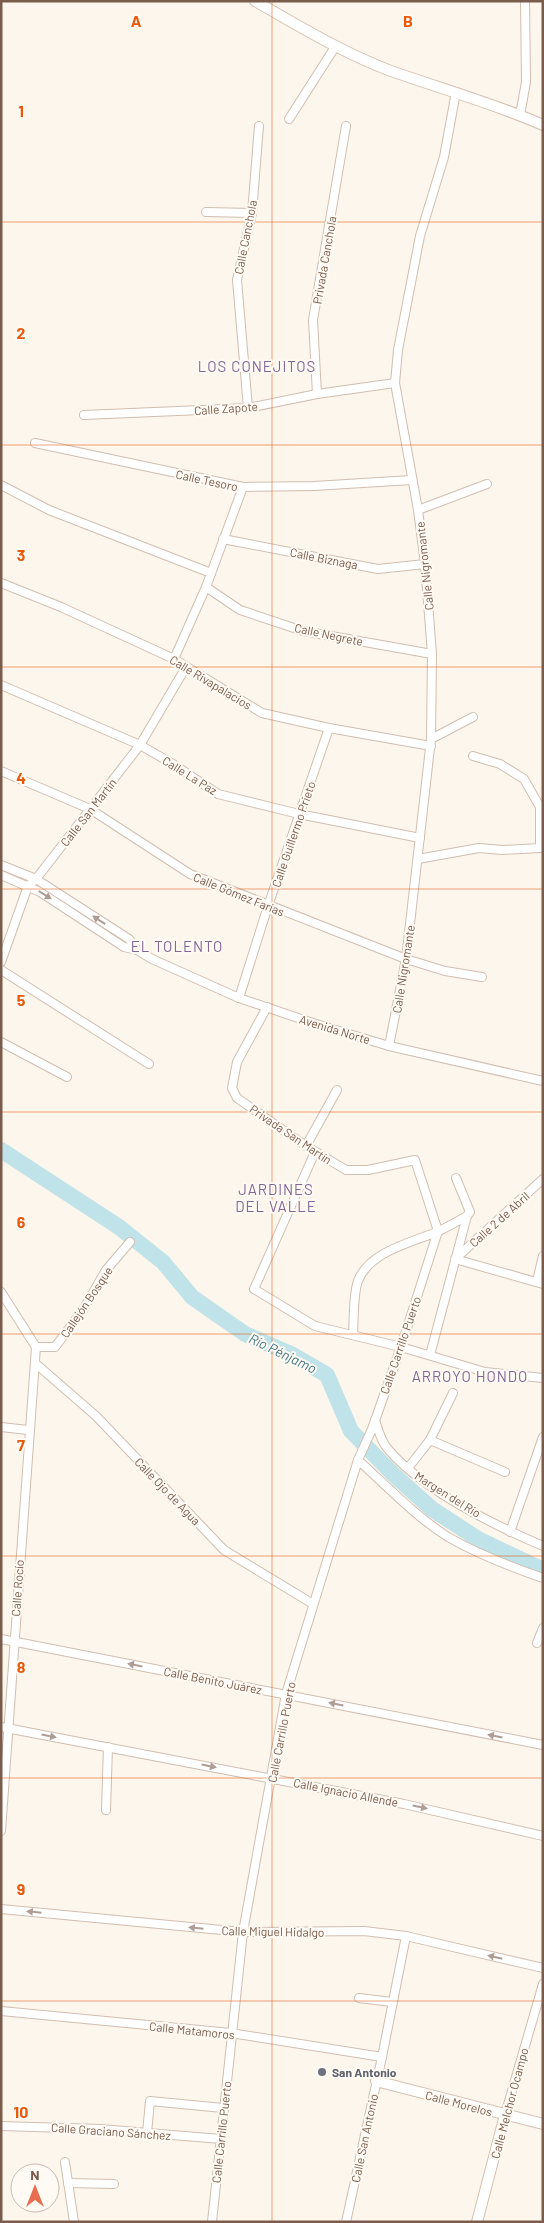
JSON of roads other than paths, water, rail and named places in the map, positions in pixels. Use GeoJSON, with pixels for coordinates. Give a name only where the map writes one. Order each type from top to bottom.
{"type":"FeatureCollection","features":[{"type":"Feature","properties":{"kind":"street"},"geometry":{"type":"LineString","coordinates":[[255,1],[335,47],[391,71],[456,92],[543,125]]}},
{"type":"Feature","properties":{"kind":"street"},"geometry":{"type":"LineString","coordinates":[[520,115],[526,82],[525,1]]}},
{"type":"Feature","properties":{"kind":"street"},"geometry":{"type":"LineString","coordinates":[[289,119],[335,47]]}},
{"type":"Feature","properties":{"kind":"street","name":"Calle Nigromante"},"geometry":{"type":"LineString","coordinates":[[389,1046],[406,959],[431,743],[432,654],[425,564],[418,510],[395,383],[398,350],[420,236],[444,157],[456,92]]}},
{"type":"Feature","properties":{"kind":"street","name":"Calle Canchola"},"geometry":{"type":"LineString","coordinates":[[248,408],[237,280],[252,213],[259,126]]}},
{"type":"Feature","properties":{"kind":"street","name":"Privada Canchola"},"geometry":{"type":"LineString","coordinates":[[317,394],[313,320],[346,126]]}},
{"type":"Feature","properties":{"kind":"street"},"geometry":{"type":"LineString","coordinates":[[206,212],[252,213]]}},
{"type":"Feature","properties":{"kind":"street","name":"Calle Zapote"},"geometry":{"type":"LineString","coordinates":[[84,416],[248,408],[317,394],[395,383]]}},
{"type":"Feature","properties":{"kind":"street","name":"Calle Tesoro"},"geometry":{"type":"LineString","coordinates":[[35,443],[243,487],[314,486],[412,480]]}},
{"type":"Feature","properties":{"kind":"street"},"geometry":{"type":"LineString","coordinates":[[418,510],[487,484]]}},
{"type":"Feature","properties":{"kind":"street"},"geometry":{"type":"LineString","coordinates":[[1,485],[49,510],[210,573]]}},
{"type":"Feature","properties":{"kind":"street"},"geometry":{"type":"LineString","coordinates":[[174,659],[206,587],[243,487]]}},
{"type":"Feature","properties":{"kind":"street","name":"Calle Biznaga"},"geometry":{"type":"LineString","coordinates":[[223,539],[378,569],[425,564]]}},
{"type":"Feature","properties":{"kind":"street","name":"Calle Rivapalacios"},"geometry":{"type":"LineString","coordinates":[[1,583],[61,606],[174,659],[262,712],[329,728],[431,743]]}},
{"type":"Feature","properties":{"kind":"street","name":"Calle Negrete"},"geometry":{"type":"LineString","coordinates":[[206,587],[240,610],[303,631],[432,654]]}},
{"type":"Feature","properties":{"kind":"street","name":"Calle San Martín"},"geometry":{"type":"LineString","coordinates":[[1,962],[28,886],[36,879],[140,744],[186,667]]}},
{"type":"Feature","properties":{"kind":"street","name":"Calle La Paz"},"geometry":{"type":"LineString","coordinates":[[1,685],[140,744],[218,794],[299,814],[420,838]]}},
{"type":"Feature","properties":{"kind":"street"},"geometry":{"type":"LineString","coordinates":[[431,743],[472,718]]}},
{"type":"Feature","properties":{"kind":"street","name":"Calle Guillermo Prieto"},"geometry":{"type":"LineString","coordinates":[[240,998],[268,906],[329,728]]}},
{"type":"Feature","properties":{"kind":"street"},"geometry":{"type":"LineString","coordinates":[[418,859],[479,848],[502,850],[540,848],[540,807],[524,779],[500,764],[473,756]]}},
{"type":"Feature","properties":{"kind":"street","name":"Calle Gómez Farías"},"geometry":{"type":"LineString","coordinates":[[1,771],[90,810],[190,874],[406,959],[445,971],[482,977]]}},
{"type":"Feature","properties":{"kind":"street","name":"Avenida Norte"},"geometry":{"type":"LineString","coordinates":[[1,865],[36,879],[129,939],[137,950]]}},
{"type":"Feature","properties":{"kind":"street","name":"Avenida Norte"},"geometry":{"type":"LineString","coordinates":[[1,875],[28,886],[124,947],[137,950],[152,959],[240,998],[389,1046],[543,1081]]}},
{"type":"Feature","properties":{"kind":"street"},"geometry":{"type":"LineString","coordinates":[[1,970],[149,1064]]}},
{"type":"Feature","properties":{"kind":"street","name":"Privada San Martín"},"geometry":{"type":"LineString","coordinates":[[267,1007],[237,1062],[232,1088],[237,1098],[315,1152],[346,1170],[368,1170],[415,1160],[438,1231]]}},
{"type":"Feature","properties":{"kind":"street"},"geometry":{"type":"LineString","coordinates":[[1,1042],[67,1077]]}},
{"type":"Feature","properties":{"kind":"street"},"geometry":{"type":"LineString","coordinates":[[306,1146],[337,1090]]}},
{"type":"Feature","properties":{"kind":"street"},"geometry":{"type":"LineString","coordinates":[[315,1152],[254,1289],[314,1326],[401,1347],[485,1372],[543,1378]]}},
{"type":"Feature","properties":{"kind":"street"},"geometry":{"type":"LineString","coordinates":[[353,1335],[358,1282],[364,1270],[380,1257],[400,1245],[438,1231],[468,1214],[456,1178]]}},
{"type":"Feature","properties":{"kind":"street","name":"Calle 2 de Abril"},"geometry":{"type":"LineString","coordinates":[[455,1259],[543,1179]]}},
{"type":"Feature","properties":{"kind":"street","name":"Calle 2 de Abril"},"geometry":{"type":"LineString","coordinates":[[430,1355],[468,1214]]}},
{"type":"Feature","properties":{"kind":"street","name":"Calle Carrillo Puerto"},"geometry":{"type":"LineString","coordinates":[[212,2222],[231,2033],[244,1932],[286,1694],[358,1460],[372,1429],[401,1347],[438,1231]]}},
{"type":"Feature","properties":{"kind":"street","name":"Callejón Bosque"},"geometry":{"type":"LineString","coordinates":[[36,1346],[56,1347],[83,1310],[106,1270],[130,1242]]}},
{"type":"Feature","properties":{"kind":"street"},"geometry":{"type":"LineString","coordinates":[[455,1259],[540,1283],[543,1256]]}},
{"type":"Feature","properties":{"kind":"street"},"geometry":{"type":"LineString","coordinates":[[2,1294],[36,1346]]}},
{"type":"Feature","properties":{"kind":"street","name":"Calle Rocío"},"geometry":{"type":"LineString","coordinates":[[1,1830],[5,1728],[14,1641],[28,1430],[36,1346]]}},
{"type":"Feature","properties":{"kind":"street","name":"Calle Ojo de Agua"},"geometry":{"type":"LineString","coordinates":[[35,1363],[96,1416],[224,1550],[313,1604]]}},
{"type":"Feature","properties":{"kind":"street"},"geometry":{"type":"LineString","coordinates":[[408,1468],[430,1440],[453,1393]]}},
{"type":"Feature","properties":{"kind":"street","name":"Margen del Río"},"geometry":{"type":"LineString","coordinates":[[375,1420],[386,1447],[426,1483],[510,1532],[543,1546]]}},
{"type":"Feature","properties":{"kind":"street"},"geometry":{"type":"LineString","coordinates":[[1,1427],[28,1430]]}},
{"type":"Feature","properties":{"kind":"street"},"geometry":{"type":"LineString","coordinates":[[510,1532],[543,1437]]}},
{"type":"Feature","properties":{"kind":"street"},"geometry":{"type":"LineString","coordinates":[[430,1440],[505,1472]]}},
{"type":"Feature","properties":{"kind":"street"},"geometry":{"type":"LineString","coordinates":[[358,1460],[402,1501],[448,1537],[519,1570],[543,1578]]}},
{"type":"Feature","properties":{"kind":"street"},"geometry":{"type":"LineString","coordinates":[[537,1643],[543,1628]]}},
{"type":"Feature","properties":{"kind":"street","name":"Calle Benito Juárez"},"geometry":{"type":"LineString","coordinates":[[1,1639],[543,1745]]}},
{"type":"Feature","properties":{"kind":"street","name":"Calle Ignacio Allende"},"geometry":{"type":"LineString","coordinates":[[5,1728],[271,1777],[404,1804],[543,1836]]}},
{"type":"Feature","properties":{"kind":"street"},"geometry":{"type":"LineString","coordinates":[[106,1810],[108,1747]]}},
{"type":"Feature","properties":{"kind":"street","name":"Calle Miguel Hidalgo"},"geometry":{"type":"LineString","coordinates":[[1,1908],[244,1932],[364,1931],[406,1936],[543,1968]]}},
{"type":"Feature","properties":{"kind":"street","name":"Calle San Antonio"},"geometry":{"type":"LineString","coordinates":[[346,2222],[406,1936]]}},
{"type":"Feature","properties":{"kind":"street","name":"Calle Melchor Ocampo"},"geometry":{"type":"LineString","coordinates":[[477,2222],[505,2115],[543,1984]]}},
{"type":"Feature","properties":{"kind":"street"},"geometry":{"type":"LineString","coordinates":[[359,1998],[392,2002]]}},
{"type":"Feature","properties":{"kind":"street","name":"Calle Matamoros"},"geometry":{"type":"LineString","coordinates":[[1,2011],[231,2033],[382,2057]]}},
{"type":"Feature","properties":{"kind":"street","name":"Calle Morelos"},"geometry":{"type":"LineString","coordinates":[[376,2081],[543,2124]]}},
{"type":"Feature","properties":{"kind":"street"},"geometry":{"type":"LineString","coordinates":[[147,2133],[150,2101],[223,2108]]}},
{"type":"Feature","properties":{"kind":"street","name":"Calle Graciano Sánchez"},"geometry":{"type":"LineString","coordinates":[[1,2126],[100,2129],[221,2139]]}},
{"type":"Feature","properties":{"kind":"street"},"geometry":{"type":"LineString","coordinates":[[65,2162],[74,2222]]}},
{"type":"Feature","properties":{"kind":"street"},"geometry":{"type":"LineString","coordinates":[[68,2182],[114,2184]]}},
{"type":"Feature","properties":{"kind":"waterway","name":"Río Pénjamo"},"geometry":{"type":"LineString","coordinates":[[1,1150],[119,1227],[163,1262],[192,1297],[245,1334],[291,1354],[327,1375],[351,1431],[393,1474],[432,1509],[478,1539],[543,1570]]}},
{"type":"Feature","properties":{"kind":"place","name":"San Antonio"},"geometry":{"type":"Point","coordinates":[322,2072]}},
{"type":"Feature","properties":{"kind":"district","name":"LOS CONEJITOS"},"geometry":{"type":"Point","coordinates":[257,366]}},
{"type":"Feature","properties":{"kind":"district","name":"EL TOLENTO"},"geometry":{"type":"Point","coordinates":[177,946]}},
{"type":"Feature","properties":{"kind":"district","name":"JARDINES DEL VALLE"},"geometry":{"type":"Point","coordinates":[276,1198]}},
{"type":"Feature","properties":{"kind":"district","name":"ARROYO HONDO"},"geometry":{"type":"Point","coordinates":[470,1376]}}]}
